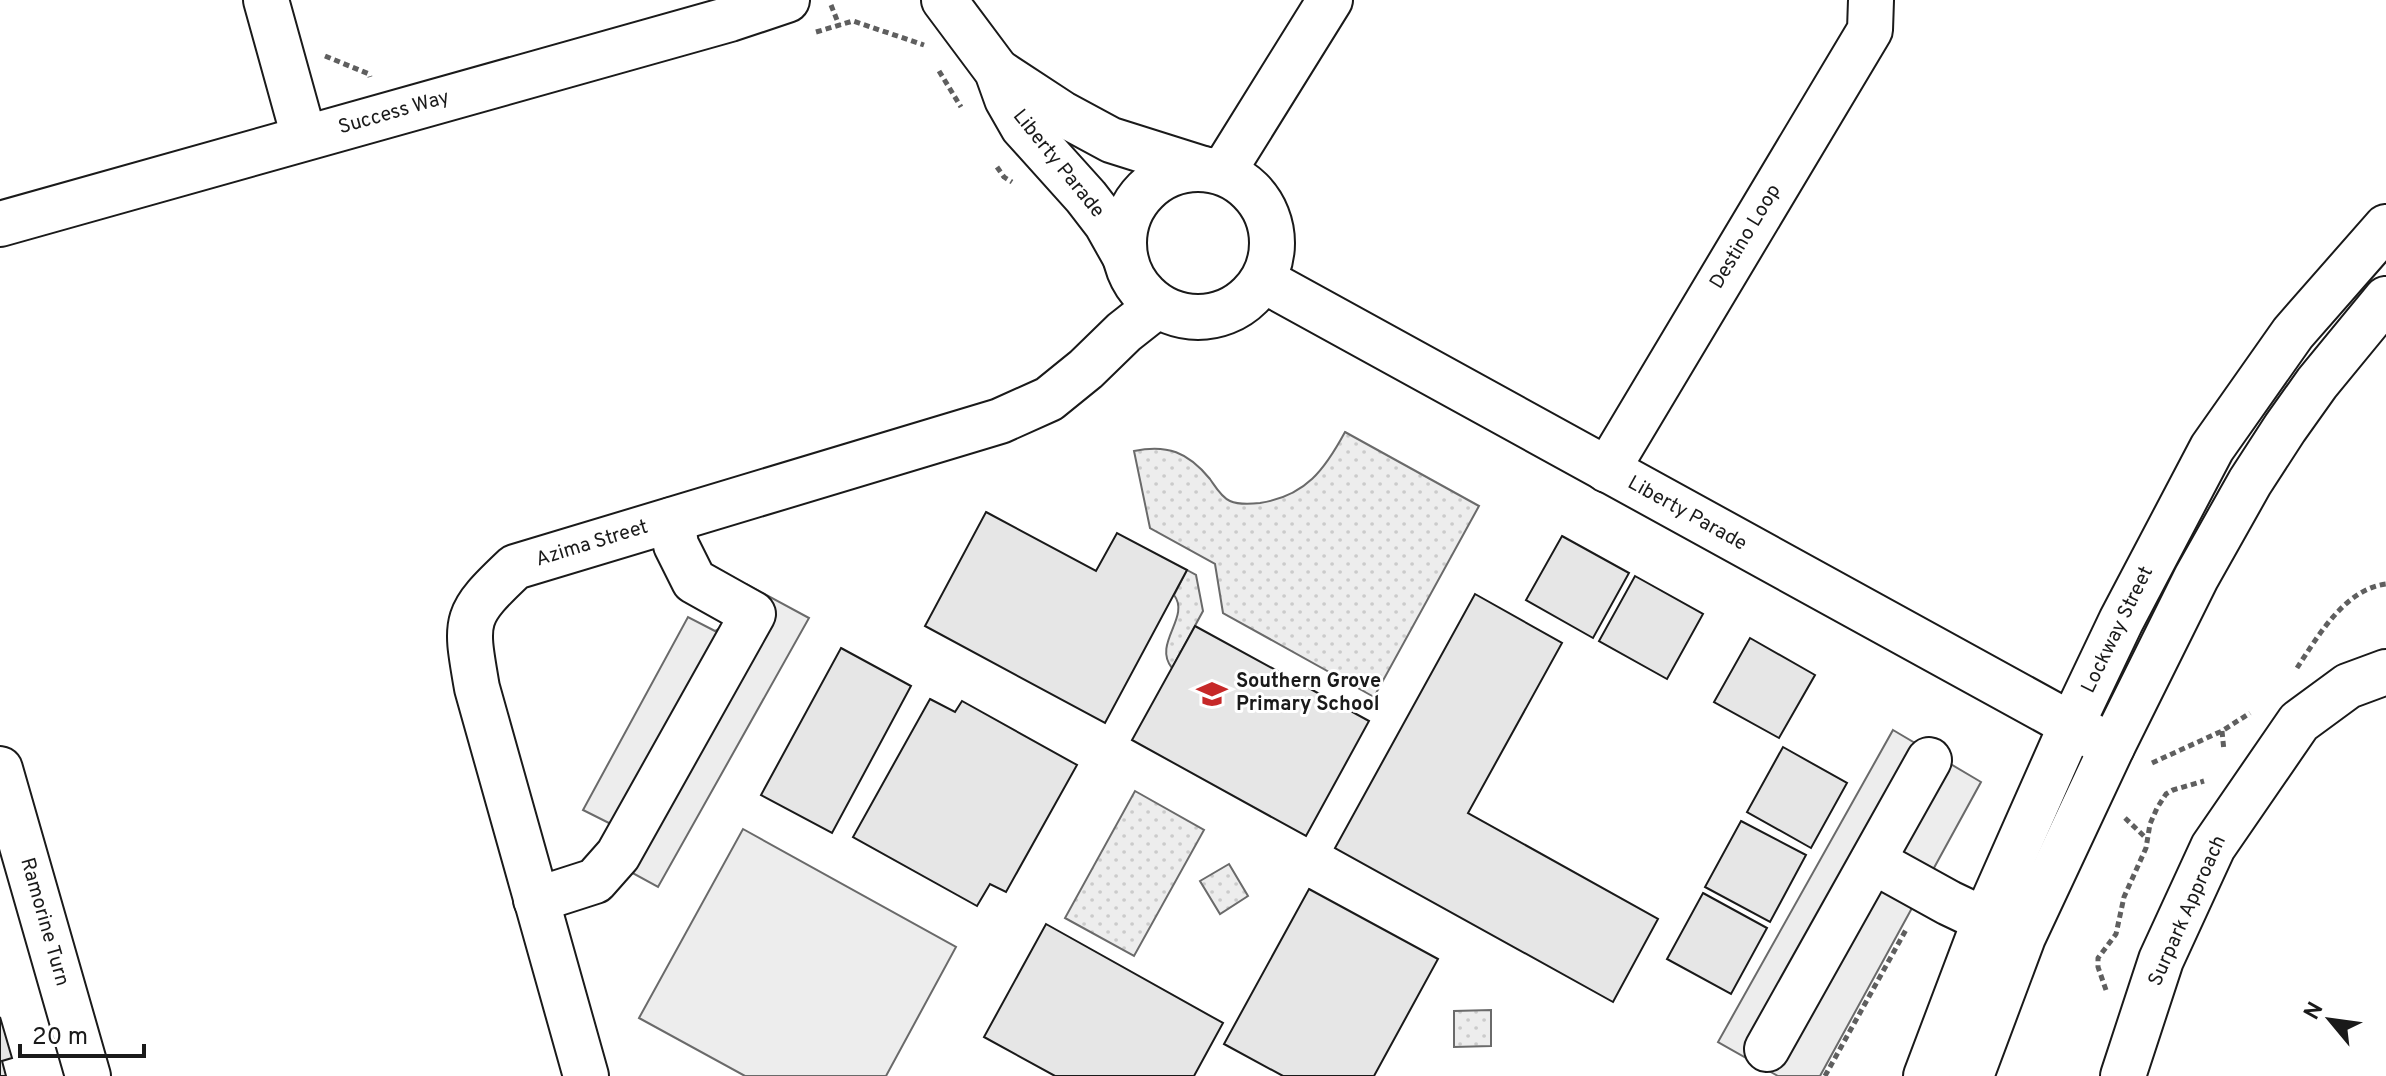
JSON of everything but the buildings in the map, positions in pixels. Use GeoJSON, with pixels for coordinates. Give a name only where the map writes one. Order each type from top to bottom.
{"type":"FeatureCollection","features":[{"type":"Feature","properties":{"kind":"street"},"geometry":{"type":"LineString","coordinates":[[266,0],[304,137]]}},
{"type":"Feature","properties":{"kind":"street","name":"Liberty Parade"},"geometry":{"type":"LineString","coordinates":[[944,0],[997,71],[1007,99],[1023,127],[1086,197],[1106,223],[1124,255]]}},
{"type":"Feature","properties":{"kind":"street"},"geometry":{"type":"LineString","coordinates":[[1213,171],[1330,0]]}},
{"type":"Feature","properties":{"kind":"street","name":"Destino Loop"},"geometry":{"type":"LineString","coordinates":[[1607,470],[1870,30],[1871,0]]}},
{"type":"Feature","properties":{"kind":"street","name":"Success Way"},"geometry":{"type":"LineString","coordinates":[[0,224],[730,19],[798,17]]}},
{"type":"Feature","properties":{"kind":"street","name":"Liberty Parade"},"geometry":{"type":"LineString","coordinates":[[997,71],[1061,113],[1111,140],[1213,171]]}},
{"type":"Feature","properties":{"kind":"street"},"geometry":{"type":"LineString","coordinates":[[1186,169],[1213,171],[1241,182],[1257,198],[1268,217],[1272,238],[1270,260],[1263,280],[1248,299],[1227,312],[1204,318],[1180,316],[1157,306],[1135,284],[1124,255],[1123,234],[1129,214],[1139,198],[1152,184],[1186,169]]}},
{"type":"Feature","properties":{"kind":"street","name":"Lockway Street"},"geometry":{"type":"LineString","coordinates":[[1971,1076],[2004,929],[2071,726],[2121,621],[2212,448],[2293,333],[2386,227]]}},
{"type":"Feature","properties":{"kind":"street","name":"Liberty Parade"},"geometry":{"type":"LineString","coordinates":[[1263,280],[2126,757]]}},
{"type":"Feature","properties":{"kind":"street","name":"Lockway Street"},"geometry":{"type":"LineString","coordinates":[[1926,1076],[2004,929],[2126,757],[2196,578],[2250,482],[2317,383],[2386,299]]}},
{"type":"Feature","properties":{"kind":"street","name":"Azima Street"},"geometry":{"type":"LineString","coordinates":[[586,1076],[477,688],[468,639],[472,616],[484,596],[515,567],[1000,421],[1049,399],[1157,306]]}},
{"type":"Feature","properties":{"kind":"street"},"geometry":{"type":"LineString","coordinates":[[536,900],[595,881],[618,855],[753,614],[694,581],[676,545],[672,520]]}},
{"type":"Feature","properties":{"kind":"street","name":"Surpark Approach"},"geometry":{"type":"LineString","coordinates":[[2123,1076],[2161,960],[2213,847],[2299,722],[2348,686],[2386,672]]}},
{"type":"Feature","properties":{"kind":"street"},"geometry":{"type":"LineString","coordinates":[[1767,1049],[1929,760]]}},
{"type":"Feature","properties":{"kind":"street","name":"Ramorine Turn"},"geometry":{"type":"LineString","coordinates":[[0,769],[88,1076]]}},
{"type":"Feature","properties":{"kind":"street"},"geometry":{"type":"LineString","coordinates":[[1873,861],[2004,929]]}},
{"type":"Feature","properties":{"kind":"path"},"geometry":{"type":"LineString","coordinates":[[829,0],[839,26]]}},
{"type":"Feature","properties":{"kind":"path"},"geometry":{"type":"LineString","coordinates":[[798,17],[839,26],[853,21],[924,45],[964,111]]}},
{"type":"Feature","properties":{"kind":"path"},"geometry":{"type":"LineString","coordinates":[[322,55],[369,74],[381,116]]}},
{"type":"Feature","properties":{"kind":"path"},"geometry":{"type":"LineString","coordinates":[[996,164],[1004,177],[1016,185]]}},
{"type":"Feature","properties":{"kind":"path"},"geometry":{"type":"LineString","coordinates":[[2291,677],[2331,617],[2371,586],[2386,584]]}},
{"type":"Feature","properties":{"kind":"path"},"geometry":{"type":"LineString","coordinates":[[2126,757],[2209,738],[2254,711]]}},
{"type":"Feature","properties":{"kind":"path"},"geometry":{"type":"LineString","coordinates":[[2121,815],[2147,840]]}},
{"type":"Feature","properties":{"kind":"path"},"geometry":{"type":"LineString","coordinates":[[1825,1076],[1912,920]]}},
{"type":"Feature","properties":{"kind":"shaded area"},"geometry":{"type":"Polygon","coordinates":[[[1345,432],[1479,506],[1374,697],[1223,613],[1215,564],[1150,528],[1134,451],[1157,449],[1185,456],[1227,499],[1245,504],[1276,499],[1302,487],[1330,458],[1345,432]]]}},
{"type":"Feature","properties":{"kind":"shaded area"},"geometry":{"type":"Polygon","coordinates":[[[1187,570],[1196,575],[1203,611],[1172,668],[1166,650],[1178,612],[1174,595],[1187,570]]]}},
{"type":"Feature","properties":{"kind":"shaded area"},"geometry":{"type":"Polygon","coordinates":[[[746,584],[809,618],[658,887],[596,853],[611,824],[583,810],[688,617],[715,631],[720,628],[746,584]]]}},
{"type":"Feature","properties":{"kind":"shaded area"},"geometry":{"type":"Polygon","coordinates":[[[1893,730],[1981,782],[1820,1076],[1778,1076],[1718,1042],[1893,730]]]}},
{"type":"Feature","properties":{"kind":"shaded area"},"geometry":{"type":"Polygon","coordinates":[[[1135,791],[1204,830],[1134,956],[1065,918],[1135,791]]]}},
{"type":"Feature","properties":{"kind":"shaded area"},"geometry":{"type":"Polygon","coordinates":[[[743,829],[956,947],[886,1076],[745,1076],[639,1018],[743,829]]]}},
{"type":"Feature","properties":{"kind":"shaded area"},"geometry":{"type":"Polygon","coordinates":[[[1229,864],[1248,896],[1220,914],[1200,881],[1229,864]]]}},
{"type":"Feature","properties":{"kind":"shaded area"},"geometry":{"type":"Polygon","coordinates":[[[1491,1010],[1491,1046],[1454,1047],[1454,1011],[1491,1010]]]}},
{"type":"Feature","properties":{"kind":"place","name":"Southern Grove Primary School"},"geometry":{"type":"Point","coordinates":[1212,694]}}]}
